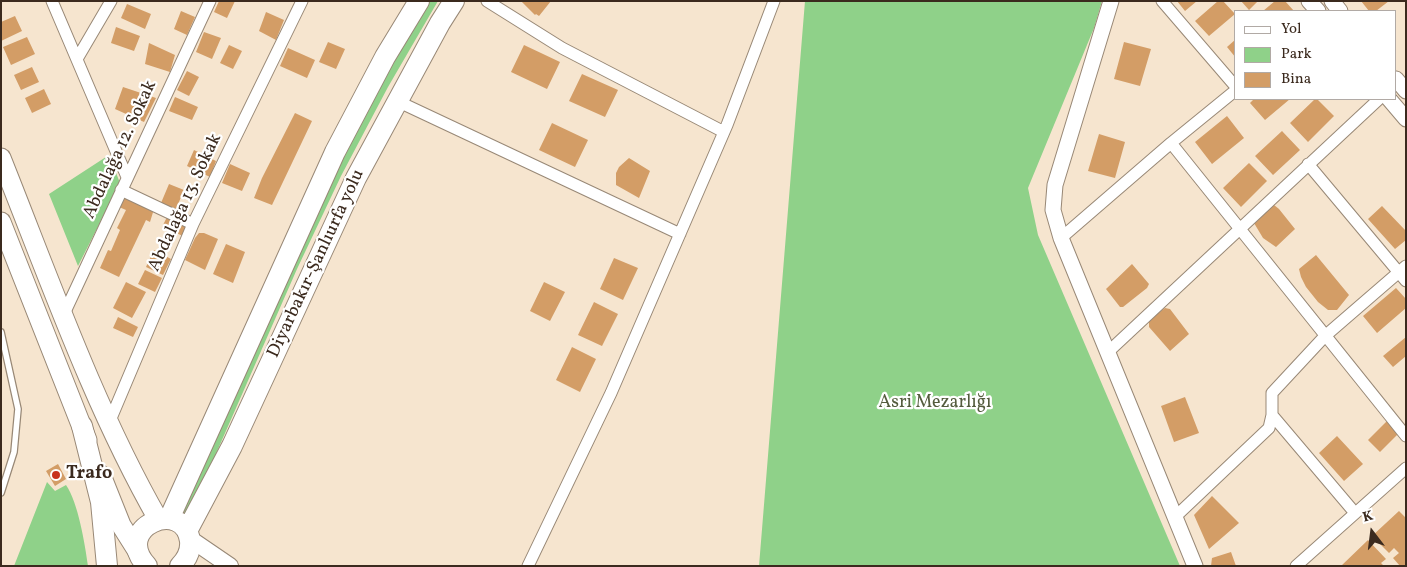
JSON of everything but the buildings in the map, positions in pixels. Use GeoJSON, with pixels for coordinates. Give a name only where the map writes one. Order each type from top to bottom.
{"type":"FeatureCollection","features":[{"type":"Feature","properties":{"kind":"highway","name":"Diyarbakır-Şanlıurfa yolu"},"geometry":{"type":"LineString","coordinates":[[164,519],[336,152],[385,57],[419,1]]}},
{"type":"Feature","properties":{"kind":"highway","name":"Diyarbakır-Şanlıurfa yolu"},"geometry":{"type":"LineString","coordinates":[[180,566],[189,555],[188,535],[232,446],[356,178],[454,1]]}},
{"type":"Feature","properties":{"kind":"highway"},"geometry":{"type":"LineString","coordinates":[[82,426],[101,502],[107,566]]}},
{"type":"Feature","properties":{"kind":"highway"},"geometry":{"type":"LineString","coordinates":[[142,561],[137,544],[139,535],[150,522],[164,519],[179,524],[188,535]]}},
{"type":"Feature","properties":{"kind":"main road"},"geometry":{"type":"LineString","coordinates":[[1,158],[109,422],[142,490],[164,519]]}},
{"type":"Feature","properties":{"kind":"main road"},"geometry":{"type":"LineString","coordinates":[[1,222],[121,525],[142,561]]}},
{"type":"Feature","properties":{"kind":"main road"},"geometry":{"type":"LineString","coordinates":[[188,535],[230,566]]}},
{"type":"Feature","properties":{"kind":"street"},"geometry":{"type":"LineString","coordinates":[[52,1],[127,177]]}},
{"type":"Feature","properties":{"kind":"street"},"geometry":{"type":"LineString","coordinates":[[77,59],[111,1]]}},
{"type":"Feature","properties":{"kind":"street","name":"Abdalağa 13. Sokak"},"geometry":{"type":"LineString","coordinates":[[109,422],[193,224],[302,1]]}},
{"type":"Feature","properties":{"kind":"street"},"geometry":{"type":"LineString","coordinates":[[487,1],[562,48],[724,132]]}},
{"type":"Feature","properties":{"kind":"street"},"geometry":{"type":"LineString","coordinates":[[528,566],[611,393],[724,132],[774,1]]}},
{"type":"Feature","properties":{"kind":"street"},"geometry":{"type":"LineString","coordinates":[[1111,1],[1055,185],[1053,210],[1061,238],[1195,566]]}},
{"type":"Feature","properties":{"kind":"street"},"geometry":{"type":"LineString","coordinates":[[1162,1],[1234,87]]}},
{"type":"Feature","properties":{"kind":"street","name":"Abdalağa 12. Sokak"},"geometry":{"type":"LineString","coordinates":[[64,314],[208,2]]}},
{"type":"Feature","properties":{"kind":"street"},"geometry":{"type":"LineString","coordinates":[[1397,80],[1406,91]]}},
{"type":"Feature","properties":{"kind":"street"},"geometry":{"type":"LineString","coordinates":[[1061,238],[1234,91]]}},
{"type":"Feature","properties":{"kind":"street"},"geometry":{"type":"LineString","coordinates":[[1108,352],[1378,100]]}},
{"type":"Feature","properties":{"kind":"street"},"geometry":{"type":"LineString","coordinates":[[1390,100],[1406,119]]}},
{"type":"Feature","properties":{"kind":"street"},"geometry":{"type":"LineString","coordinates":[[397,101],[680,234]]}},
{"type":"Feature","properties":{"kind":"street"},"geometry":{"type":"LineString","coordinates":[[1171,143],[1406,436]]}},
{"type":"Feature","properties":{"kind":"street"},"geometry":{"type":"LineString","coordinates":[[1175,517],[1269,428],[1272,415],[1272,393],[1326,336],[1403,273],[1308,164]]}},
{"type":"Feature","properties":{"kind":"street"},"geometry":{"type":"LineString","coordinates":[[121,190],[193,224]]}},
{"type":"Feature","properties":{"kind":"street"},"geometry":{"type":"LineString","coordinates":[[1272,415],[1355,514]]}},
{"type":"Feature","properties":{"kind":"street"},"geometry":{"type":"LineString","coordinates":[[1296,566],[1406,468]]}},
{"type":"Feature","properties":{"kind":"lane"},"geometry":{"type":"LineString","coordinates":[[1,332],[18,409],[14,452],[1,493]]}},
{"type":"Feature","properties":{"kind":"green space"},"geometry":{"type":"Polygon","coordinates":[[[428,1],[438,1],[388,87],[341,176],[297,269],[186,522],[175,512],[358,124],[428,1]]]}},
{"type":"Feature","properties":{"kind":"green space","name":"Asri Mezarlığı"},"geometry":{"type":"Polygon","coordinates":[[[805,1],[1102,1],[1094,28],[1028,188],[1038,235],[1180,566],[759,566],[805,1]]]}},
{"type":"Feature","properties":{"kind":"green space"},"geometry":{"type":"Polygon","coordinates":[[[109,155],[120,183],[78,266],[49,194],[109,155]]]}},
{"type":"Feature","properties":{"kind":"green space"},"geometry":{"type":"Polygon","coordinates":[[[47,482],[55,491],[66,485],[70,492],[80,524],[88,566],[14,566],[47,482]]]}},
{"type":"Feature","properties":{"kind":"place","name":"Trafo"},"geometry":{"type":"Point","coordinates":[56,475]}}]}
